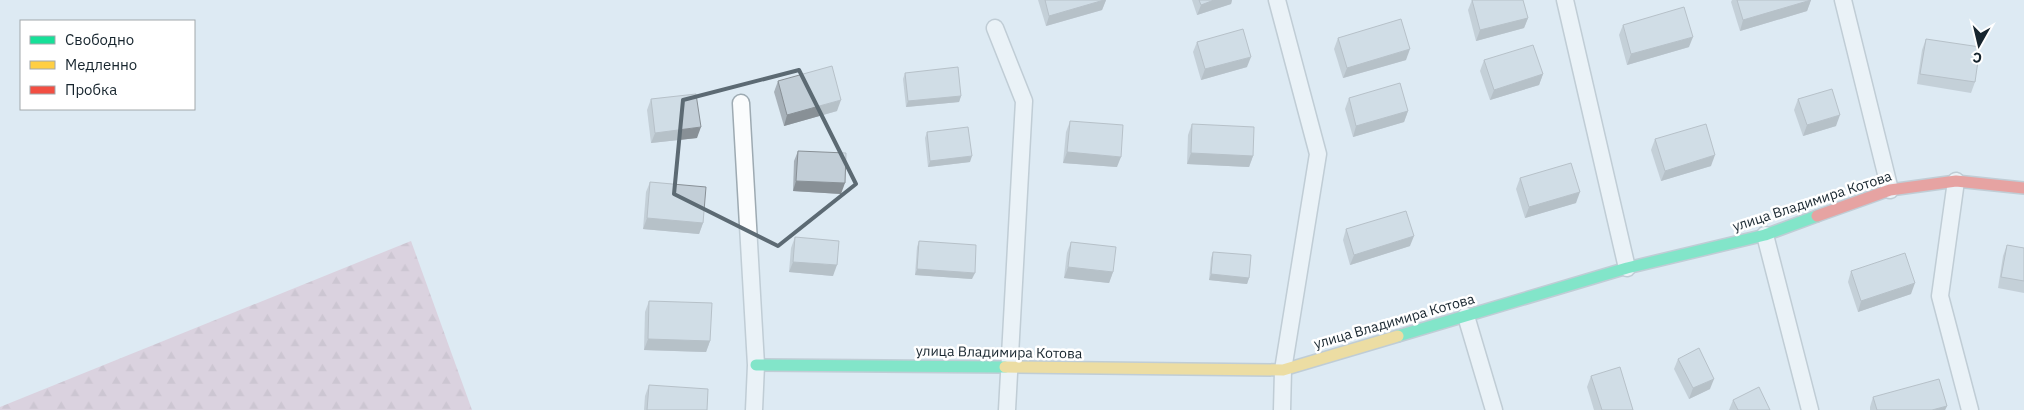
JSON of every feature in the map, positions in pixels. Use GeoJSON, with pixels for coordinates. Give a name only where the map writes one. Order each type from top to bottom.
{"type":"FeatureCollection","features":[{"type":"Feature","properties":{"kind":"street","name":"улица Владимира Котова"},"geometry":{"type":"LineString","coordinates":[[756,365],[1283,370],[1627,268],[1764,235],[1890,190],[1956,181],[2024,188]]}},
{"type":"Feature","properties":{"kind":"lane"},"geometry":{"type":"LineString","coordinates":[[1277,0],[1318,154],[1283,370],[1282,410]]}},
{"type":"Feature","properties":{"kind":"lane"},"geometry":{"type":"LineString","coordinates":[[1565,0],[1627,268]]}},
{"type":"Feature","properties":{"kind":"lane"},"geometry":{"type":"LineString","coordinates":[[1843,0],[1890,190]]}},
{"type":"Feature","properties":{"kind":"lane"},"geometry":{"type":"LineString","coordinates":[[995,28],[1024,101],[1007,410]]}},
{"type":"Feature","properties":{"kind":"lane"},"geometry":{"type":"LineString","coordinates":[[741,103],[756,365],[754,410]]}},
{"type":"Feature","properties":{"kind":"lane"},"geometry":{"type":"LineString","coordinates":[[1956,181],[1940,296],[1970,410]]}},
{"type":"Feature","properties":{"kind":"lane"},"geometry":{"type":"LineString","coordinates":[[1764,235],[1810,410]]}},
{"type":"Feature","properties":{"kind":"lane"},"geometry":{"type":"LineString","coordinates":[[1466,316],[1494,410]]}},
{"type":"Feature","properties":{"kind":"highlighted area"},"geometry":{"type":"Polygon","coordinates":[[[799,70],[856,184],[778,246],[674,194],[683,100],[799,70]]]}},
{"type":"Feature","properties":{"kind":"green space"},"geometry":{"type":"Polygon","coordinates":[[[411,241],[472,410],[0,410],[0,407],[411,241]]]}},
{"type":"Feature","properties":{"kind":"building"},"geometry":{"type":"Polygon","coordinates":[[[1045,0],[1104,0],[1049,16],[1045,0]]]}},
{"type":"Feature","properties":{"kind":"building"},"geometry":{"type":"Polygon","coordinates":[[[1199,0],[1214,0],[1201,5],[1199,0]]]}},
{"type":"Feature","properties":{"kind":"building"},"geometry":{"type":"Polygon","coordinates":[[[1472,0],[1523,0],[1528,18],[1480,30],[1472,0]]]}},
{"type":"Feature","properties":{"kind":"building"},"geometry":{"type":"Polygon","coordinates":[[[1737,0],[1811,0],[1743,20],[1737,0]]]}},
{"type":"Feature","properties":{"kind":"building"},"geometry":{"type":"Polygon","coordinates":[[[1684,7],[1693,37],[1631,54],[1623,25],[1684,7]]]}},
{"type":"Feature","properties":{"kind":"building"},"geometry":{"type":"Polygon","coordinates":[[[1401,19],[1410,49],[1347,68],[1338,38],[1401,19]]]}},
{"type":"Feature","properties":{"kind":"building"},"geometry":{"type":"Polygon","coordinates":[[[1243,29],[1251,57],[1205,69],[1197,42],[1243,29]]]}},
{"type":"Feature","properties":{"kind":"building"},"geometry":{"type":"Polygon","coordinates":[[[1926,39],[1980,47],[1975,82],[1920,74],[1926,39]]]}},
{"type":"Feature","properties":{"kind":"building"},"geometry":{"type":"Polygon","coordinates":[[[1533,45],[1543,74],[1494,90],[1484,60],[1533,45]]]}},
{"type":"Feature","properties":{"kind":"building"},"geometry":{"type":"Polygon","coordinates":[[[832,66],[841,100],[787,115],[778,81],[832,66]]]}},
{"type":"Feature","properties":{"kind":"building"},"geometry":{"type":"Polygon","coordinates":[[[958,67],[961,96],[908,101],[905,73],[958,67]]]}},
{"type":"Feature","properties":{"kind":"building"},"geometry":{"type":"Polygon","coordinates":[[[1400,83],[1408,111],[1356,126],[1349,98],[1400,83]]]}},
{"type":"Feature","properties":{"kind":"building"},"geometry":{"type":"Polygon","coordinates":[[[1832,89],[1840,115],[1807,125],[1798,99],[1832,89]]]}},
{"type":"Feature","properties":{"kind":"building"},"geometry":{"type":"Polygon","coordinates":[[[696,94],[701,127],[655,133],[651,99],[696,94]]]}},
{"type":"Feature","properties":{"kind":"building"},"geometry":{"type":"Polygon","coordinates":[[[1070,121],[1123,125],[1121,157],[1067,152],[1070,121]]]}},
{"type":"Feature","properties":{"kind":"building"},"geometry":{"type":"Polygon","coordinates":[[[1192,124],[1254,127],[1253,156],[1191,153],[1192,124]]]}},
{"type":"Feature","properties":{"kind":"building"},"geometry":{"type":"Polygon","coordinates":[[[1706,124],[1715,155],[1665,171],[1655,139],[1706,124]]]}},
{"type":"Feature","properties":{"kind":"building"},"geometry":{"type":"Polygon","coordinates":[[[968,127],[972,156],[930,161],[927,132],[968,127]]]}},
{"type":"Feature","properties":{"kind":"building"},"geometry":{"type":"Polygon","coordinates":[[[798,151],[846,153],[845,183],[796,181],[798,151]]]}},
{"type":"Feature","properties":{"kind":"building"},"geometry":{"type":"Polygon","coordinates":[[[1571,163],[1580,192],[1529,207],[1520,178],[1571,163]]]}},
{"type":"Feature","properties":{"kind":"building"},"geometry":{"type":"Polygon","coordinates":[[[650,182],[706,187],[703,223],[647,218],[650,182]]]}},
{"type":"Feature","properties":{"kind":"building"},"geometry":{"type":"Polygon","coordinates":[[[1406,211],[1414,236],[1354,255],[1346,229],[1406,211]]]}},
{"type":"Feature","properties":{"kind":"building"},"geometry":{"type":"Polygon","coordinates":[[[795,237],[839,241],[837,265],[793,262],[795,237]]]}},
{"type":"Feature","properties":{"kind":"building"},"geometry":{"type":"Polygon","coordinates":[[[919,241],[976,245],[975,273],[917,269],[919,241]]]}},
{"type":"Feature","properties":{"kind":"building"},"geometry":{"type":"Polygon","coordinates":[[[1071,242],[1116,247],[1113,272],[1068,267],[1071,242]]]}},
{"type":"Feature","properties":{"kind":"building"},"geometry":{"type":"Polygon","coordinates":[[[2007,245],[2024,248],[2024,281],[2001,277],[2007,245]]]}},
{"type":"Feature","properties":{"kind":"building"},"geometry":{"type":"Polygon","coordinates":[[[1213,252],[1251,255],[1249,278],[1211,274],[1213,252]]]}},
{"type":"Feature","properties":{"kind":"building"},"geometry":{"type":"Polygon","coordinates":[[[1905,253],[1915,283],[1861,301],[1851,271],[1905,253]]]}},
{"type":"Feature","properties":{"kind":"building"},"geometry":{"type":"Polygon","coordinates":[[[649,301],[712,303],[710,341],[648,339],[649,301]]]}},
{"type":"Feature","properties":{"kind":"building"},"geometry":{"type":"Polygon","coordinates":[[[1699,348],[1714,379],[1693,388],[1678,359],[1699,348]]]}},
{"type":"Feature","properties":{"kind":"building"},"geometry":{"type":"Polygon","coordinates":[[[1620,367],[1633,410],[1602,410],[1591,376],[1620,367]]]}},
{"type":"Feature","properties":{"kind":"building"},"geometry":{"type":"Polygon","coordinates":[[[1939,379],[1947,406],[1932,410],[1877,410],[1873,397],[1939,379]]]}},
{"type":"Feature","properties":{"kind":"building"},"geometry":{"type":"Polygon","coordinates":[[[649,385],[708,389],[707,410],[647,410],[649,385]]]}},
{"type":"Feature","properties":{"kind":"building"},"geometry":{"type":"Polygon","coordinates":[[[1759,387],[1770,410],[1738,410],[1733,400],[1759,387]]]}},
{"type":"Feature","properties":{"kind":"traffic: fast"},"geometry":{"type":"LineString","coordinates":[[1398,336],[1627,268],[1765,235],[1817,216]]}},
{"type":"Feature","properties":{"kind":"traffic: fast"},"geometry":{"type":"LineString","coordinates":[[756,365],[1005,367]]}},
{"type":"Feature","properties":{"kind":"traffic: slow"},"geometry":{"type":"LineString","coordinates":[[1005,367],[1283,370],[1398,336]]}},
{"type":"Feature","properties":{"kind":"traffic: jam"},"geometry":{"type":"LineString","coordinates":[[1817,216],[1890,190],[1956,181],[2024,188]]}}]}
